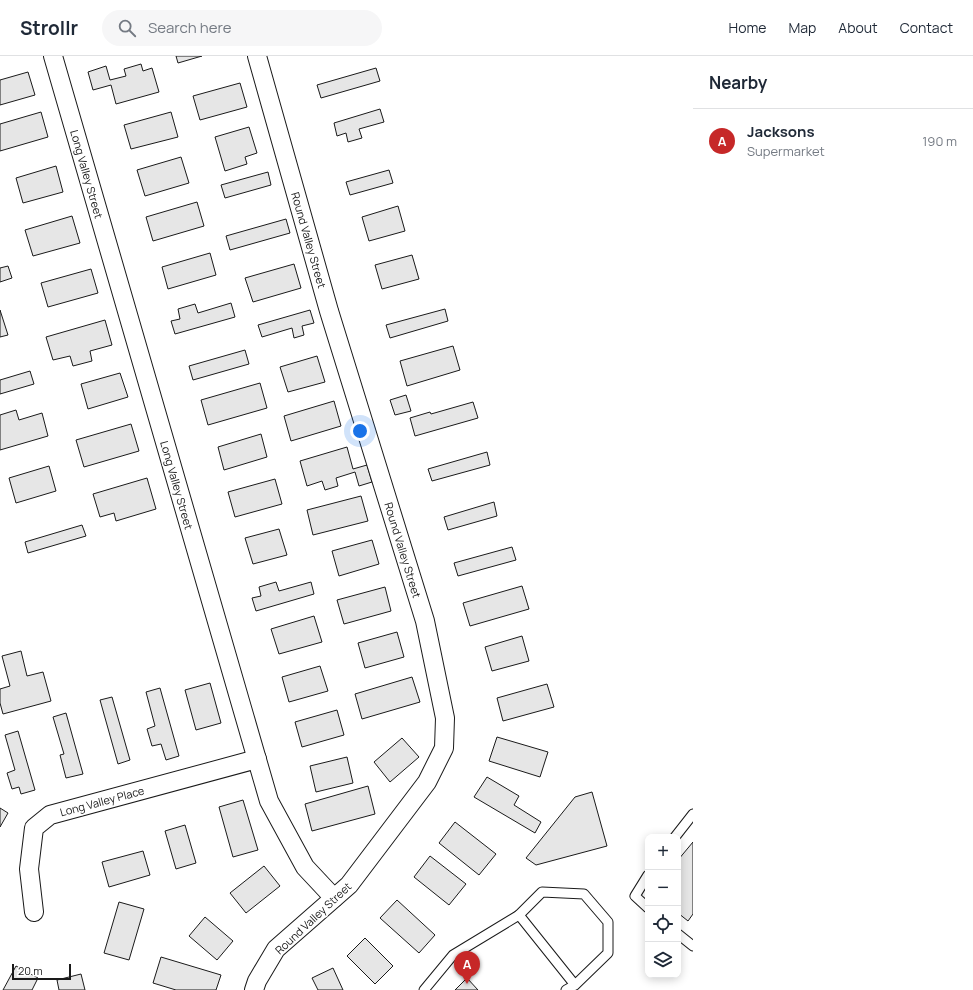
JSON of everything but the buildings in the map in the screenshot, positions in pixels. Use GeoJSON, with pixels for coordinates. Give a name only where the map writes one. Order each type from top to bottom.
{"type":"FeatureCollection","features":[{"type":"Feature","properties":{"kind":"street","name":"Long Valley Street"},"geometry":{"type":"LineString","coordinates":[[53,56],[269,801],[305,867],[334,898]]}},
{"type":"Feature","properties":{"kind":"street","name":"Round Valley Street"},"geometry":{"type":"LineString","coordinates":[[254,990],[257,981],[276,949],[349,885],[427,782],[444,748],[445,718],[425,621],[328,311],[257,56]]}},
{"type":"Feature","properties":{"kind":"street","name":"Long Valley Place"},"geometry":{"type":"LineString","coordinates":[[34,912],[29,869],[34,828],[50,815],[257,759]]}},
{"type":"Feature","properties":{"kind":"lane"},"geometry":{"type":"LineString","coordinates":[[677,834],[693,814]]}},
{"type":"Feature","properties":{"kind":"lane"},"geometry":{"type":"LineString","coordinates":[[645,880],[635,896],[645,905]]}},
{"type":"Feature","properties":{"kind":"lane"},"geometry":{"type":"LineString","coordinates":[[424,990],[453,955],[520,915],[542,892],[584,894],[608,922],[608,953],[575,985],[566,990]]}},
{"type":"Feature","properties":{"kind":"lane"},"geometry":{"type":"LineString","coordinates":[[520,915],[575,985]]}},
{"type":"Feature","properties":{"kind":"lane"},"geometry":{"type":"LineString","coordinates":[[681,936],[693,946]]}},
{"type":"Feature","properties":{"kind":"place","name":"Jacksons"},"geometry":{"type":"Point","coordinates":[467,984]}}]}
